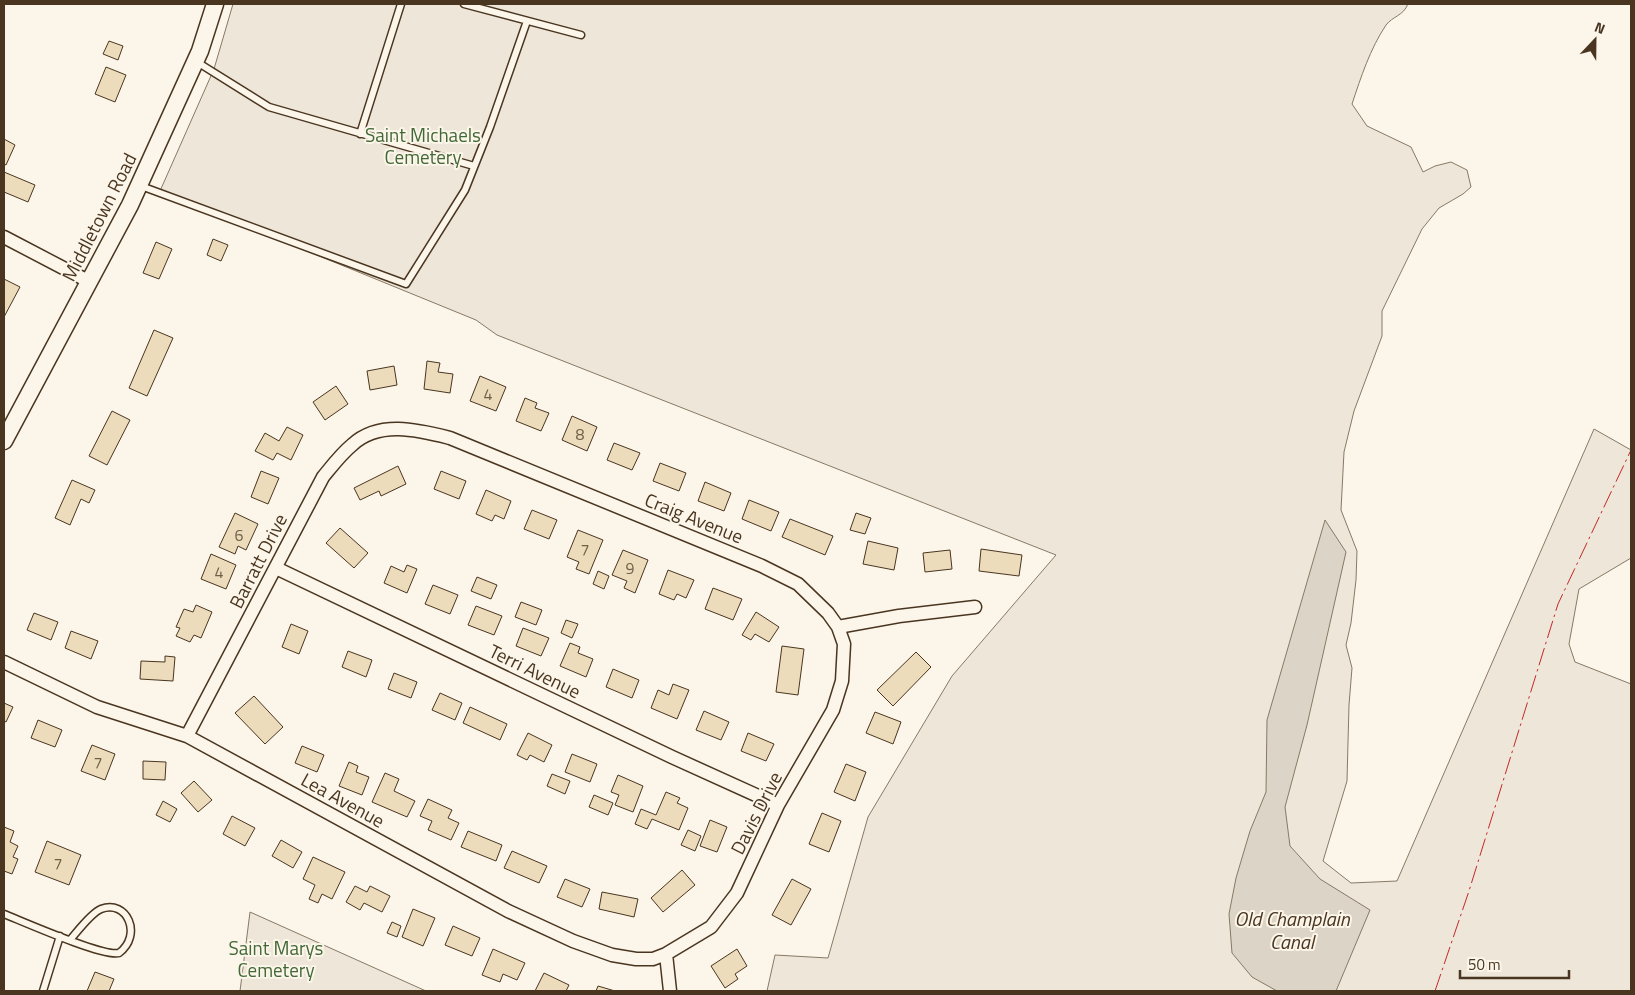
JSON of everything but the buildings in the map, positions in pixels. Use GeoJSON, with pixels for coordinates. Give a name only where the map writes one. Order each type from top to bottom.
{"type":"FeatureCollection","features":[{"type":"Feature","properties":{"kind":"street","name":"Middletown Road"},"geometry":{"type":"LineString","coordinates":[[4,441],[90,282],[139,185],[196,61],[215,4]]}},
{"type":"Feature","properties":{"kind":"street"},"geometry":{"type":"LineString","coordinates":[[4,237],[90,282]]}},
{"type":"Feature","properties":{"kind":"street","name":"Barratt Drive"},"geometry":{"type":"LineString","coordinates":[[187,736],[323,477],[352,444],[365,436],[389,428]]}},
{"type":"Feature","properties":{"kind":"street","name":"Craig Avenue"},"geometry":{"type":"LineString","coordinates":[[389,428],[426,432],[450,438],[762,566],[798,584],[828,613],[838,627]]}},
{"type":"Feature","properties":{"kind":"street","name":"Terri Avenue"},"geometry":{"type":"LineString","coordinates":[[276,568],[663,753],[778,805]]}},
{"type":"Feature","properties":{"kind":"street"},"geometry":{"type":"LineString","coordinates":[[838,627],[899,616],[975,607]]}},
{"type":"Feature","properties":{"kind":"street","name":"Davis Drive"},"geometry":{"type":"LineString","coordinates":[[666,954],[711,927],[737,893],[778,805],[833,710],[842,681],[844,644],[838,627]]}},
{"type":"Feature","properties":{"kind":"street","name":"Lea Avenue"},"geometry":{"type":"LineString","coordinates":[[4,662],[97,706],[187,736],[508,911],[573,941],[612,955],[636,959],[653,959],[666,954]]}},
{"type":"Feature","properties":{"kind":"street"},"geometry":{"type":"LineString","coordinates":[[666,954],[670,991]]}},
{"type":"Feature","properties":{"kind":"lane"},"geometry":{"type":"LineString","coordinates":[[360,134],[401,4]]}},
{"type":"Feature","properties":{"kind":"lane"},"geometry":{"type":"LineString","coordinates":[[464,4],[581,35]]}},
{"type":"Feature","properties":{"kind":"lane"},"geometry":{"type":"LineString","coordinates":[[139,185],[406,284],[464,190],[490,127],[527,21]]}},
{"type":"Feature","properties":{"kind":"lane"},"geometry":{"type":"LineString","coordinates":[[196,61],[269,107],[474,166]]}},
{"type":"Feature","properties":{"kind":"lane"},"geometry":{"type":"LineString","coordinates":[[4,914],[70,940],[110,954],[119,953],[128,943],[131,935],[130,920],[127,916],[112,908],[99,910],[70,940]]}},
{"type":"Feature","properties":{"kind":"lane"},"geometry":{"type":"LineString","coordinates":[[42,991],[60,936]]}},
{"type":"Feature","properties":{"kind":"green space","name":"Saint Michaels Cemetery"},"geometry":{"type":"Polygon","coordinates":[[[233,4],[1408,4],[1401,14],[1386,25],[1380,34],[1366,63],[1352,104],[1367,126],[1411,147],[1423,172],[1435,166],[1451,162],[1467,170],[1471,187],[1439,208],[1422,229],[1382,311],[1382,336],[1354,411],[1344,452],[1341,510],[1357,551],[1351,623],[1346,645],[1352,668],[1347,781],[1323,861],[1351,883],[1397,881],[1594,429],[1631,450],[1631,558],[1579,589],[1569,644],[1575,662],[1631,684],[1631,991],[767,991],[775,955],[828,958],[868,817],[952,676],[1056,555],[497,335],[476,320],[160,191],[214,69],[233,4]]]}},
{"type":"Feature","properties":{"kind":"green space","name":"Saint Marys Cemetery"},"geometry":{"type":"Polygon","coordinates":[[[250,912],[426,991],[240,991],[250,912]]]}},
{"type":"Feature","properties":{"kind":"water","name":"Old Champlain Canal"},"geometry":{"type":"Polygon","coordinates":[[[1325,520],[1346,552],[1307,725],[1285,807],[1290,846],[1320,879],[1370,910],[1336,991],[1277,991],[1252,977],[1232,953],[1229,914],[1236,878],[1250,831],[1266,792],[1267,720],[1325,520]]]}},
{"type":"Feature","properties":{"kind":"power"},"geometry":{"type":"LineString","coordinates":[[1435,991],[1469,891],[1558,604],[1631,450]]}}]}
